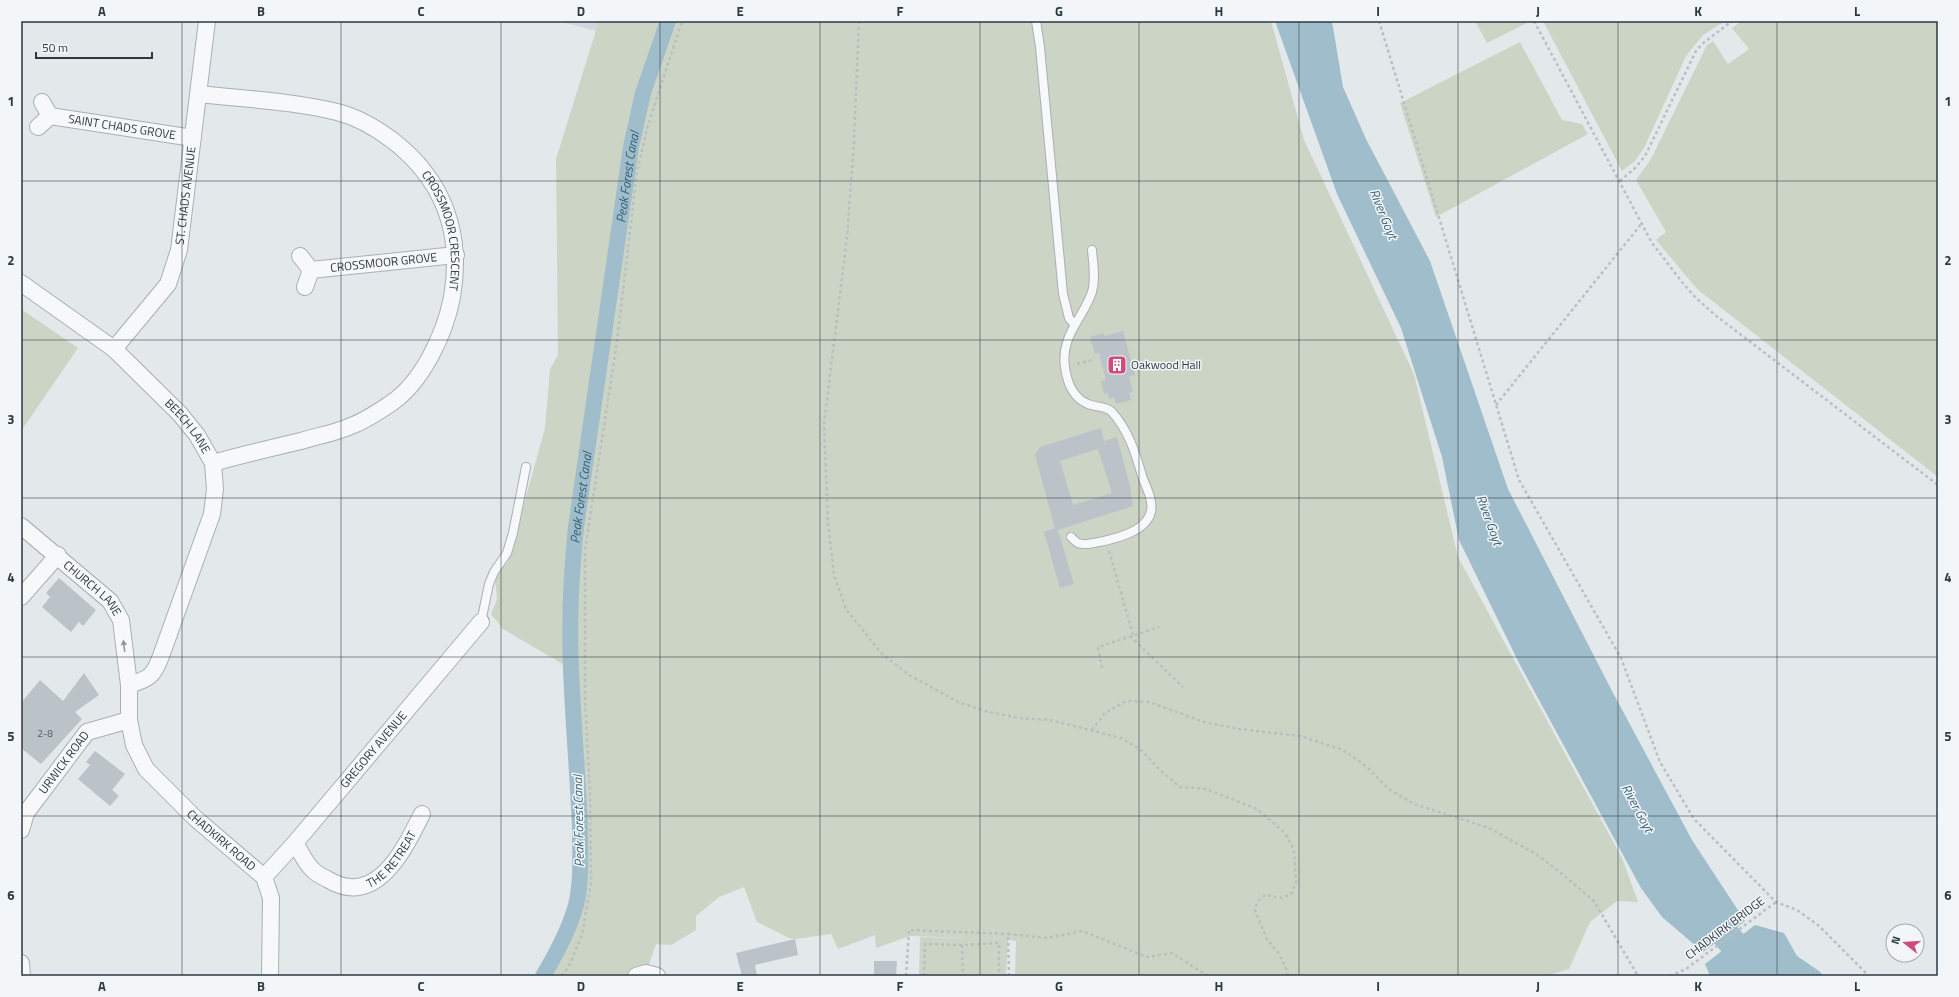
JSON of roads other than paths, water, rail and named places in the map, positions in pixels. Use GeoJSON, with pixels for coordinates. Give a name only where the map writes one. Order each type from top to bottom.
{"type":"FeatureCollection","features":[{"type":"Feature","properties":{"kind":"street","name":"ST. CHADS AVENUE"},"geometry":{"type":"LineString","coordinates":[[114,349],[168,284],[179,250],[208,21]]}},
{"type":"Feature","properties":{"kind":"street","name":"CROSSMOOR CRESCENT"},"geometry":{"type":"LineString","coordinates":[[199,94],[296,104],[338,112],[361,120],[380,131],[404,150],[432,181],[446,209],[451,224],[456,254],[450,311],[436,347],[410,385],[392,402],[352,426],[213,462]]}},
{"type":"Feature","properties":{"kind":"street"},"geometry":{"type":"LineString","coordinates":[[38,126],[50,116],[42,102]]}},
{"type":"Feature","properties":{"kind":"street","name":"SAINT CHADS GROVE"},"geometry":{"type":"LineString","coordinates":[[50,116],[193,138]]}},
{"type":"Feature","properties":{"kind":"street","name":"CROSSMOOR GROVE"},"geometry":{"type":"LineString","coordinates":[[311,270],[456,254]]}},
{"type":"Feature","properties":{"kind":"street"},"geometry":{"type":"LineString","coordinates":[[300,256],[311,270],[305,287]]}},
{"type":"Feature","properties":{"kind":"street","name":"BEECH LANE"},"geometry":{"type":"LineString","coordinates":[[21,282],[114,349],[180,414],[197,435],[213,462],[215,489],[212,514],[161,656],[154,673],[148,679],[129,685]]}},
{"type":"Feature","properties":{"kind":"street","name":"CHURCH LANE"},"geometry":{"type":"LineString","coordinates":[[21,526],[58,555],[110,600],[121,620],[129,685],[130,720]]}},
{"type":"Feature","properties":{"kind":"street"},"geometry":{"type":"LineString","coordinates":[[21,597],[58,555]]}},
{"type":"Feature","properties":{"kind":"street","name":"GREGORY AVENUE"},"geometry":{"type":"LineString","coordinates":[[264,877],[295,843],[481,622]]}},
{"type":"Feature","properties":{"kind":"street","name":"URWICK ROAD"},"geometry":{"type":"LineString","coordinates":[[21,830],[26,813],[87,732],[130,720]]}},
{"type":"Feature","properties":{"kind":"street","name":"CHADKIRK ROAD"},"geometry":{"type":"LineString","coordinates":[[130,720],[134,745],[146,769],[195,818],[264,877],[271,898],[270,976]]}},
{"type":"Feature","properties":{"kind":"street","name":"THE RETREAT"},"geometry":{"type":"LineString","coordinates":[[295,843],[313,871],[337,886],[356,888],[377,880],[394,863],[408,841],[422,814]]}},
{"type":"Feature","properties":{"kind":"street"},"geometry":{"type":"LineString","coordinates":[[21,963],[22,976]]}},
{"type":"Feature","properties":{"kind":"street"},"geometry":{"type":"LineString","coordinates":[[636,976],[646,973],[657,976]]}},
{"type":"Feature","properties":{"kind":"lane"},"geometry":{"type":"LineString","coordinates":[[1036,21],[1040,47],[1063,294],[1068,318],[1074,324]]}},
{"type":"Feature","properties":{"kind":"lane"},"geometry":{"type":"LineString","coordinates":[[1071,538],[1078,543],[1086,544],[1131,533],[1144,524],[1150,514],[1151,503],[1130,439],[1110,410],[1087,404],[1077,397],[1070,388],[1065,368],[1066,345],[1074,324],[1092,294],[1094,285],[1092,250]]}},
{"type":"Feature","properties":{"kind":"lane"},"geometry":{"type":"LineString","coordinates":[[481,622],[489,584],[494,572],[506,553],[513,534],[526,467]]}},
{"type":"Feature","properties":{"kind":"water"},"geometry":{"type":"Polygon","coordinates":[[[1275,21],[1332,21],[1343,87],[1366,139],[1430,261],[1508,489],[1612,691],[1692,840],[1745,921],[1703,952],[1662,917],[1641,888],[1519,663],[1459,540],[1442,457],[1401,328],[1337,194],[1275,21]]]}},
{"type":"Feature","properties":{"kind":"water"},"geometry":{"type":"Polygon","coordinates":[[[1755,925],[1784,933],[1797,956],[1824,976],[1710,976],[1705,964],[1755,925]]]}},
{"type":"Feature","properties":{"kind":"waterway","name":"Peak Forest Canal"},"geometry":{"type":"LineString","coordinates":[[543,976],[570,923],[578,896],[580,877],[580,829],[570,651],[570,616],[576,527],[631,147],[643,93],[668,21]]}},
{"type":"Feature","properties":{"kind":"waterway","name":"River Goyt"},"geometry":{"type":"LineString","coordinates":[[1702,905],[1720,929],[1763,976]]}},
{"type":"Feature","properties":{"kind":"place","name":"Oakwood Hall"},"geometry":{"type":"Point","coordinates":[1117,365]}}]}
